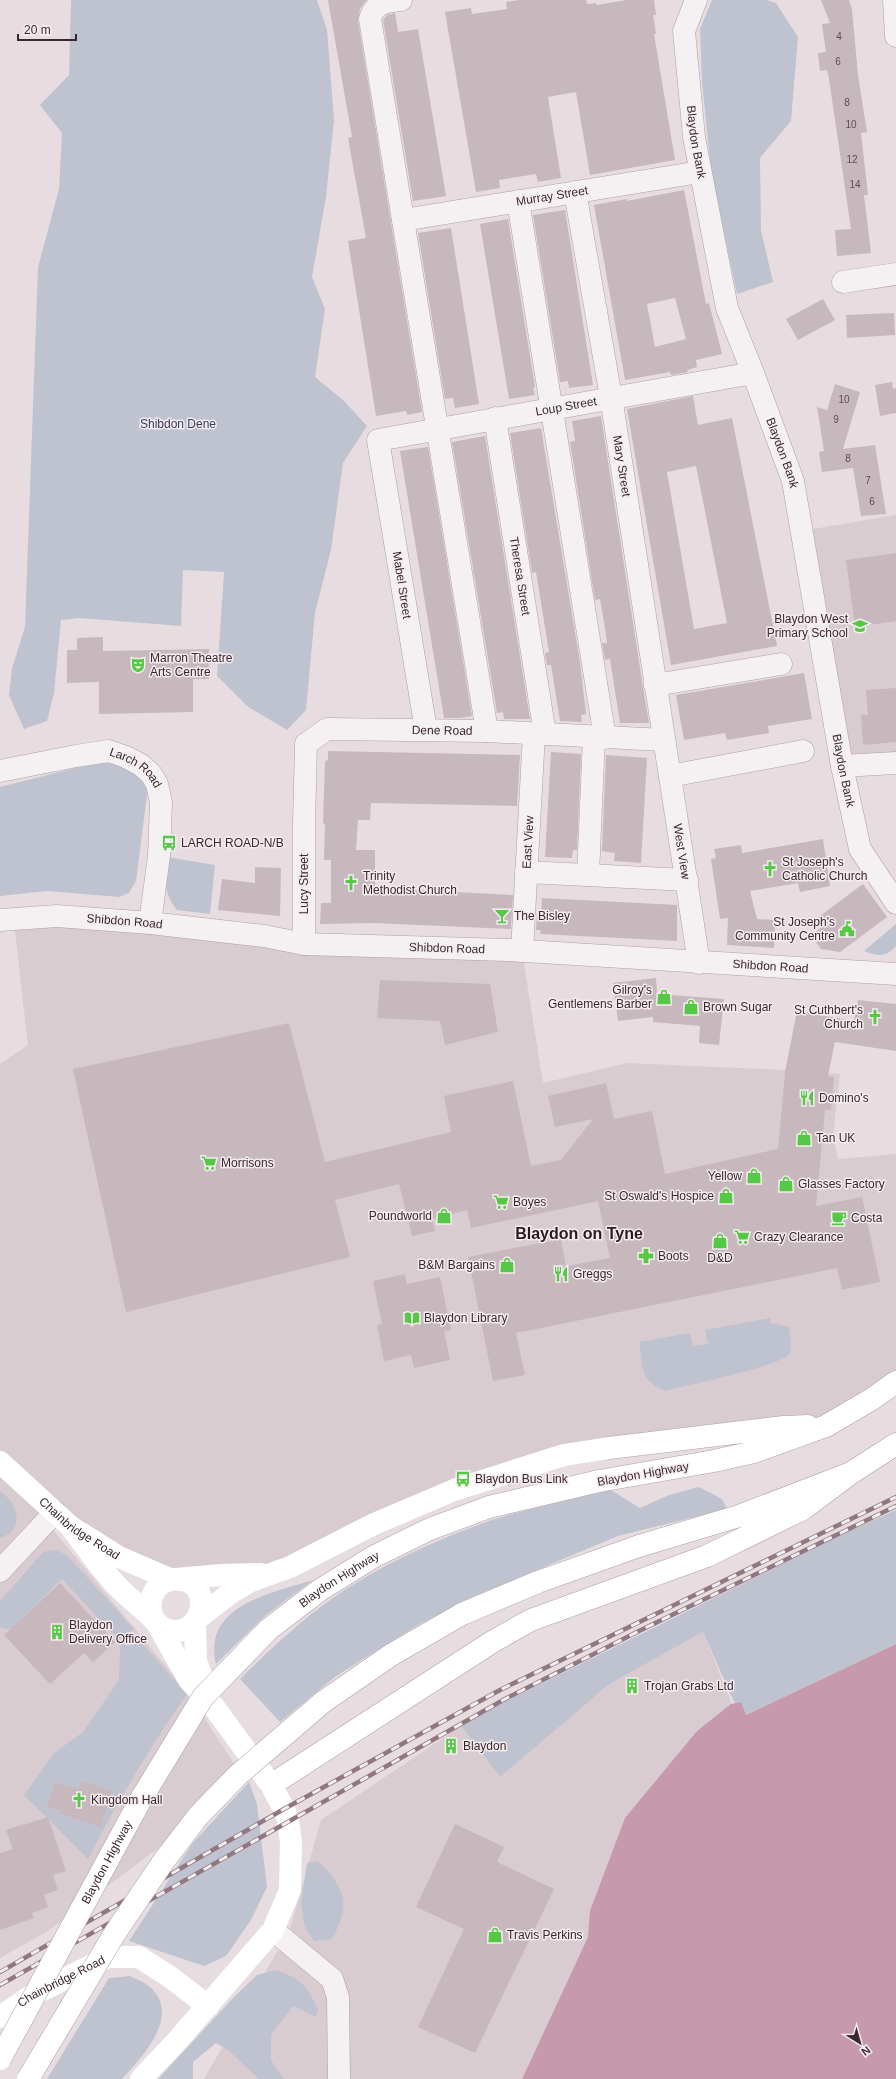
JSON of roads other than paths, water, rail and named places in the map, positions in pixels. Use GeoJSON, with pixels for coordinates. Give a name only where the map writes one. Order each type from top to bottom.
{"type":"FeatureCollection","features":[{"type":"Feature","properties":{"kind":"main road","name":"Blaydon Highway"},"geometry":{"type":"LineString","coordinates":[[0,2060],[141,1799],[203,1697],[269,1629],[320,1590],[373,1557],[430,1529],[489,1507],[599,1481],[714,1461],[754,1452],[826,1426],[872,1399],[896,1382]]}},
{"type":"Feature","properties":{"kind":"main road"},"geometry":{"type":"LineString","coordinates":[[71,1527],[120,1589],[164,1628],[180,1630],[196,1620],[232,1592],[268,1574],[290,1568],[374,1524],[454,1490],[564,1455],[609,1448],[784,1427],[826,1426]]}},
{"type":"Feature","properties":{"kind":"main road"},"geometry":{"type":"LineString","coordinates":[[271,1785],[492,1642],[532,1620],[707,1556],[803,1509],[851,1473],[896,1444]]}},
{"type":"Feature","properties":{"kind":"main road","name":"Chainbridge Road"},"geometry":{"type":"LineString","coordinates":[[0,1462],[71,1527],[119,1557],[173,1579]]}},
{"type":"Feature","properties":{"kind":"main road"},"geometry":{"type":"LineString","coordinates":[[28,2079],[115,1933],[163,1862],[199,1815],[238,1775],[323,1702],[391,1655],[462,1614],[538,1582],[639,1546],[739,1516],[851,1473]]}},
{"type":"Feature","properties":{"kind":"main road"},"geometry":{"type":"LineString","coordinates":[[141,2079],[208,2006],[273,1930],[290,1890],[291,1843],[288,1820],[271,1785],[214,1707],[189,1680],[150,1610],[151,1594],[162,1582],[173,1579],[222,1575],[268,1574]]}},
{"type":"Feature","properties":{"kind":"main road"},"geometry":{"type":"LineString","coordinates":[[173,1579],[185,1581],[198,1592],[201,1610],[196,1620],[196,1661],[214,1707]]}},
{"type":"Feature","properties":{"kind":"main road","name":"Chainbridge Road"},"geometry":{"type":"LineString","coordinates":[[0,2017],[31,1996],[108,1957],[139,1957],[170,1977],[208,2006]]}},
{"type":"Feature","properties":{"kind":"street"},"geometry":{"type":"LineString","coordinates":[[401,0],[381,4],[372,10],[370,19],[436,430],[487,731]]}},
{"type":"Feature","properties":{"kind":"street","name":"Blaydon Bank"},"geometry":{"type":"LineString","coordinates":[[696,0],[684,31],[694,137],[727,308],[753,373],[793,482],[842,766],[860,849],[896,903]]}},
{"type":"Feature","properties":{"kind":"street"},"geometry":{"type":"LineString","coordinates":[[894,0],[896,36]]}},
{"type":"Feature","properties":{"kind":"street","name":"Murray Street"},"geometry":{"type":"LineString","coordinates":[[403,220],[700,172]]}},
{"type":"Feature","properties":{"kind":"street","name":"Mary Street"},"geometry":{"type":"LineString","coordinates":[[575,192],[610,397],[664,740]]}},
{"type":"Feature","properties":{"kind":"street"},"geometry":{"type":"LineString","coordinates":[[518,201],[552,408],[599,738],[588,875]]}},
{"type":"Feature","properties":{"kind":"street"},"geometry":{"type":"LineString","coordinates":[[843,282],[896,274]]}},
{"type":"Feature","properties":{"kind":"street","name":"Loup Street"},"geometry":{"type":"LineString","coordinates":[[378,440],[610,397],[753,373]]}},
{"type":"Feature","properties":{"kind":"street","name":"Theresa Street"},"geometry":{"type":"LineString","coordinates":[[495,418],[539,734]]}},
{"type":"Feature","properties":{"kind":"street","name":"Mabel Street"},"geometry":{"type":"LineString","coordinates":[[378,440],[426,730]]}},
{"type":"Feature","properties":{"kind":"street"},"geometry":{"type":"LineString","coordinates":[[655,685],[781,664]]}},
{"type":"Feature","properties":{"kind":"street","name":"Dene Road"},"geometry":{"type":"LineString","coordinates":[[304,825],[306,744],[326,729],[487,731],[599,738],[664,740]]}},
{"type":"Feature","properties":{"kind":"street","name":"East View"},"geometry":{"type":"LineString","coordinates":[[522,951],[526,872],[539,734]]}},
{"type":"Feature","properties":{"kind":"street","name":"West View"},"geometry":{"type":"LineString","coordinates":[[664,740],[699,963]]}},
{"type":"Feature","properties":{"kind":"street","name":"Larch Road"},"geometry":{"type":"LineString","coordinates":[[0,771],[109,751],[126,757],[141,765],[151,774],[156,784],[161,802],[159,856],[150,923]]}},
{"type":"Feature","properties":{"kind":"street"},"geometry":{"type":"LineString","coordinates":[[670,776],[803,751]]}},
{"type":"Feature","properties":{"kind":"street"},"geometry":{"type":"LineString","coordinates":[[842,766],[896,763]]}},
{"type":"Feature","properties":{"kind":"street","name":"Lucy Street"},"geometry":{"type":"LineString","coordinates":[[304,825],[304,944]]}},
{"type":"Feature","properties":{"kind":"street"},"geometry":{"type":"LineString","coordinates":[[526,872],[687,880]]}},
{"type":"Feature","properties":{"kind":"street","name":"Shibdon Road"},"geometry":{"type":"LineString","coordinates":[[0,920],[57,916],[150,923],[264,936],[304,944],[522,951],[896,974]]}},
{"type":"Feature","properties":{"kind":"street"},"geometry":{"type":"LineString","coordinates":[[0,1571],[55,1512]]}},
{"type":"Feature","properties":{"kind":"street"},"geometry":{"type":"LineString","coordinates":[[273,1930],[332,1979],[338,1997],[339,2079]]}},
{"type":"Feature","properties":{"kind":"railway"},"geometry":{"type":"LineString","coordinates":[[0,1972],[284,1809],[500,1690],[896,1497]]}},
{"type":"Feature","properties":{"kind":"railway"},"geometry":{"type":"LineString","coordinates":[[0,1985],[505,1699],[641,1630],[896,1506]]}},
{"type":"Feature","properties":{"kind":"place","name":"Blaydon West Primary School"},"geometry":{"type":"Point","coordinates":[860,626]}},
{"type":"Feature","properties":{"kind":"place","name":"Marron Theatre Arts Centre"},"geometry":{"type":"Point","coordinates":[138,665]}},
{"type":"Feature","properties":{"kind":"place","name":"LARCH ROAD-N/B"},"geometry":{"type":"Point","coordinates":[169,843]}},
{"type":"Feature","properties":{"kind":"place","name":"St Joseph's Catholic Church"},"geometry":{"type":"Point","coordinates":[770,869]}},
{"type":"Feature","properties":{"kind":"place","name":"Trinity Methodist Church"},"geometry":{"type":"Point","coordinates":[351,883]}},
{"type":"Feature","properties":{"kind":"place","name":"The Bisley"},"geometry":{"type":"Point","coordinates":[502,916]}},
{"type":"Feature","properties":{"kind":"place","name":"St Joseph's Community Centre"},"geometry":{"type":"Point","coordinates":[847,929]}},
{"type":"Feature","properties":{"kind":"place","name":"Gilroy's Gentlemens Barber"},"geometry":{"type":"Point","coordinates":[664,997]}},
{"type":"Feature","properties":{"kind":"place","name":"Brown Sugar"},"geometry":{"type":"Point","coordinates":[691,1007]}},
{"type":"Feature","properties":{"kind":"place","name":"St Cuthbert's Church"},"geometry":{"type":"Point","coordinates":[875,1017]}},
{"type":"Feature","properties":{"kind":"place","name":"Domino's"},"geometry":{"type":"Point","coordinates":[807,1098]}},
{"type":"Feature","properties":{"kind":"place","name":"Tan UK"},"geometry":{"type":"Point","coordinates":[804,1138]}},
{"type":"Feature","properties":{"kind":"place","name":"Morrisons"},"geometry":{"type":"Point","coordinates":[209,1163]}},
{"type":"Feature","properties":{"kind":"place","name":"Yellow"},"geometry":{"type":"Point","coordinates":[754,1176]}},
{"type":"Feature","properties":{"kind":"place","name":"Glasses Factory"},"geometry":{"type":"Point","coordinates":[786,1184]}},
{"type":"Feature","properties":{"kind":"place","name":"St Oswald's Hospice"},"geometry":{"type":"Point","coordinates":[726,1196]}},
{"type":"Feature","properties":{"kind":"place","name":"Boyes"},"geometry":{"type":"Point","coordinates":[501,1202]}},
{"type":"Feature","properties":{"kind":"place","name":"Poundworld"},"geometry":{"type":"Point","coordinates":[444,1216]}},
{"type":"Feature","properties":{"kind":"place","name":"Costa"},"geometry":{"type":"Point","coordinates":[839,1218]}},
{"type":"Feature","properties":{"kind":"place","name":"Crazy Clearance"},"geometry":{"type":"Point","coordinates":[742,1237]}},
{"type":"Feature","properties":{"kind":"place","name":"D&D"},"geometry":{"type":"Point","coordinates":[720,1241]}},
{"type":"Feature","properties":{"kind":"place","name":"Boots"},"geometry":{"type":"Point","coordinates":[646,1256]}},
{"type":"Feature","properties":{"kind":"place","name":"B&M Bargains"},"geometry":{"type":"Point","coordinates":[507,1265]}},
{"type":"Feature","properties":{"kind":"place","name":"Greggs"},"geometry":{"type":"Point","coordinates":[561,1274]}},
{"type":"Feature","properties":{"kind":"place","name":"Blaydon Library"},"geometry":{"type":"Point","coordinates":[412,1318]}},
{"type":"Feature","properties":{"kind":"place","name":"Blaydon Bus Link"},"geometry":{"type":"Point","coordinates":[463,1479]}},
{"type":"Feature","properties":{"kind":"place","name":"Blaydon Delivery Office"},"geometry":{"type":"Point","coordinates":[57,1632]}},
{"type":"Feature","properties":{"kind":"place","name":"Trojan Grabs Ltd"},"geometry":{"type":"Point","coordinates":[632,1686]}},
{"type":"Feature","properties":{"kind":"place","name":"Blaydon"},"geometry":{"type":"Point","coordinates":[451,1746]}},
{"type":"Feature","properties":{"kind":"place","name":"Kingdom Hall"},"geometry":{"type":"Point","coordinates":[79,1800]}},
{"type":"Feature","properties":{"kind":"place","name":"Travis Perkins"},"geometry":{"type":"Point","coordinates":[495,1935]}},
{"type":"Feature","properties":{"kind":"district","name":"Blaydon on Tyne"},"geometry":{"type":"Point","coordinates":[579,1233]}},
{"type":"Feature","properties":{"kind":"park label","name":"Shibdon Dene"},"geometry":{"type":"Point","coordinates":[178,424]}}]}
